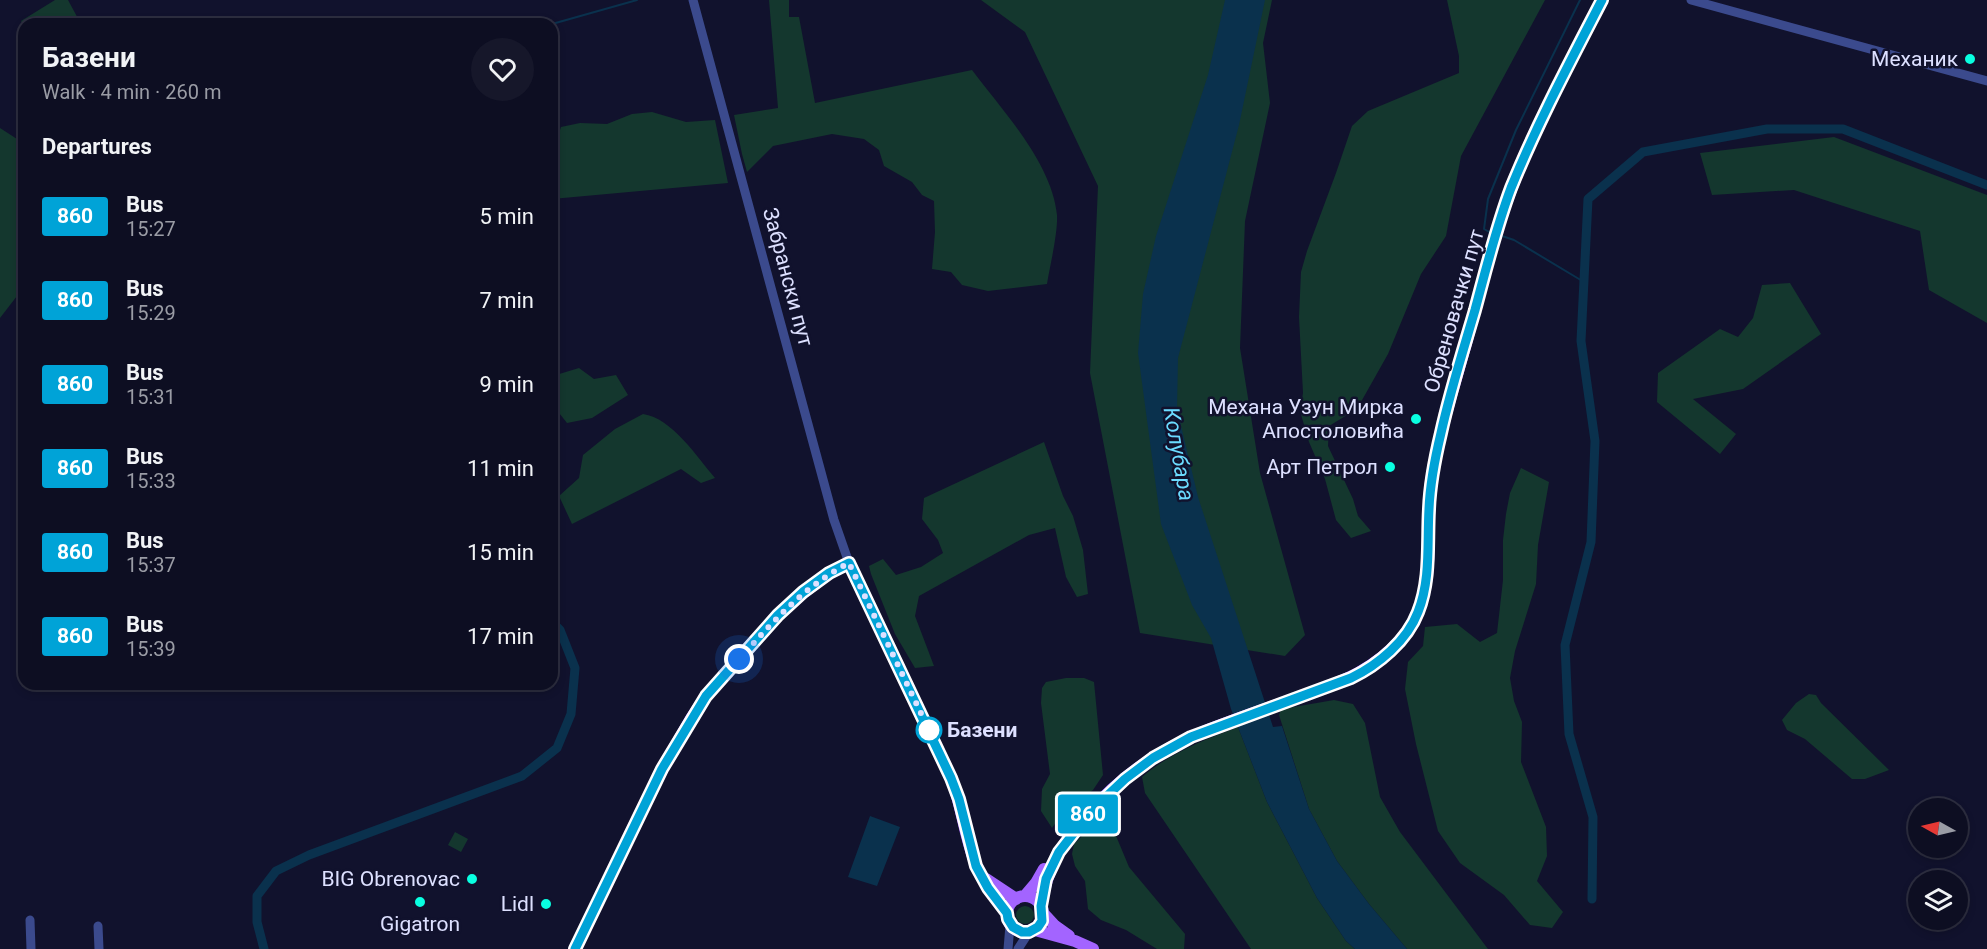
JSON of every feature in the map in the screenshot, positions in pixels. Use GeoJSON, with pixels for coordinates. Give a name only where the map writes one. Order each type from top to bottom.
{"type":"FeatureCollection","features":[{"type":"Feature","properties":{"kind":"main road","name":"Обреновачки пут"},"geometry":{"type":"LineString","coordinates":[[1059,852],[1091,811],[1125,779],[1162,752],[1205,731],[1336,684],[1367,669],[1389,651],[1410,627],[1419,610],[1428,573],[1429,508],[1434,462],[1494,240],[1512,186],[1536,131],[1602,0]]}},
{"type":"Feature","properties":{"kind":"main road"},"geometry":{"type":"LineString","coordinates":[[575,949],[662,769],[706,696],[778,615],[803,592],[829,573],[849,563],[951,778],[959,799],[972,855],[988,888],[1018,931],[1032,931],[1075,941],[1093,949]]}},
{"type":"Feature","properties":{"kind":"main road"},"geometry":{"type":"LineString","coordinates":[[1009,919],[1010,905],[1036,883],[1050,860],[1059,852]]}},
{"type":"Feature","properties":{"kind":"main road"},"geometry":{"type":"LineString","coordinates":[[1032,931],[1040,924],[1046,879],[1059,852]]}},
{"type":"Feature","properties":{"kind":"main road"},"geometry":{"type":"LineString","coordinates":[[983,877],[1020,898],[1036,900],[1055,926],[1075,941]]}},
{"type":"Feature","properties":{"kind":"street","name":"Забрански пут"},"geometry":{"type":"LineString","coordinates":[[693,0],[834,520],[849,563]]}},
{"type":"Feature","properties":{"kind":"street"},"geometry":{"type":"LineString","coordinates":[[1691,0],[1987,81]]}},
{"type":"Feature","properties":{"kind":"street"},"geometry":{"type":"LineString","coordinates":[[1008,949],[1009,919]]}},
{"type":"Feature","properties":{"kind":"street"},"geometry":{"type":"LineString","coordinates":[[30,920],[31,949]]}},
{"type":"Feature","properties":{"kind":"street"},"geometry":{"type":"LineString","coordinates":[[98,926],[99,949]]}},
{"type":"Feature","properties":{"kind":"street"},"geometry":{"type":"LineString","coordinates":[[1018,949],[1032,931]]}},
{"type":"Feature","properties":{"kind":"green space"},"geometry":{"type":"Polygon","coordinates":[[[55,0],[68,0],[78,18],[26,18],[55,0]]]}},
{"type":"Feature","properties":{"kind":"green space"},"geometry":{"type":"Polygon","coordinates":[[[769,0],[789,0],[789,17],[799,17],[815,103],[972,70],[1024,138],[1046,176],[1053,195],[1057,222],[1047,284],[988,291],[962,285],[951,272],[932,269],[935,232],[934,201],[922,195],[912,182],[884,166],[879,150],[864,139],[832,134],[773,146],[747,172],[734,115],[778,108],[769,0]]]}},
{"type":"Feature","properties":{"kind":"green space"},"geometry":{"type":"Polygon","coordinates":[[[981,0],[1272,0],[1263,43],[1270,103],[1245,221],[1240,348],[1260,473],[1305,635],[1285,656],[1140,633],[1090,373],[1098,186],[1025,32],[981,0]]]}},
{"type":"Feature","properties":{"kind":"green space"},"geometry":{"type":"Polygon","coordinates":[[[1447,0],[1545,0],[1461,156],[1446,236],[1421,274],[1388,354],[1357,409],[1329,426],[1328,446],[1353,499],[1358,516],[1371,531],[1351,538],[1336,520],[1325,479],[1309,442],[1300,411],[1303,393],[1299,317],[1301,272],[1352,126],[1368,111],[1459,73],[1459,56],[1447,0]]]}},
{"type":"Feature","properties":{"kind":"green space"},"geometry":{"type":"Polygon","coordinates":[[[652,112],[686,122],[715,120],[728,183],[558,198],[558,136],[561,127],[580,123],[607,124],[632,114],[652,112]]]}},
{"type":"Feature","properties":{"kind":"green space"},"geometry":{"type":"Polygon","coordinates":[[[0,128],[17,139],[18,143],[18,295],[0,318],[0,128]]]}},
{"type":"Feature","properties":{"kind":"green space"},"geometry":{"type":"Polygon","coordinates":[[[1834,137],[1987,195],[1987,323],[1929,290],[1920,231],[1794,190],[1712,195],[1700,153],[1834,137]]]}},
{"type":"Feature","properties":{"kind":"green space"},"geometry":{"type":"Polygon","coordinates":[[[1790,283],[1821,334],[1743,389],[1693,399],[1736,434],[1720,454],[1657,402],[1658,373],[1720,329],[1738,337],[1753,318],[1762,285],[1790,283]]]}},
{"type":"Feature","properties":{"kind":"green space"},"geometry":{"type":"Polygon","coordinates":[[[579,368],[594,379],[616,375],[628,395],[592,418],[567,423],[558,412],[558,374],[579,368]]]}},
{"type":"Feature","properties":{"kind":"green space"},"geometry":{"type":"Polygon","coordinates":[[[643,414],[654,417],[674,430],[715,478],[701,483],[681,469],[572,524],[559,496],[579,478],[583,455],[615,429],[643,414]]]}},
{"type":"Feature","properties":{"kind":"green space"},"geometry":{"type":"Polygon","coordinates":[[[1044,442],[1063,496],[1073,516],[1083,550],[1088,594],[1077,597],[1066,577],[1055,528],[1029,535],[919,596],[915,616],[934,666],[915,668],[895,634],[869,566],[883,559],[896,575],[921,567],[943,553],[938,540],[922,519],[924,498],[1044,442]]]}},
{"type":"Feature","properties":{"kind":"green space"},"geometry":{"type":"Polygon","coordinates":[[[1521,468],[1549,482],[1538,545],[1536,584],[1515,651],[1510,678],[1514,701],[1522,722],[1521,762],[1546,827],[1547,856],[1537,881],[1563,912],[1552,928],[1530,925],[1504,895],[1460,863],[1438,831],[1405,689],[1408,662],[1423,646],[1425,627],[1457,624],[1480,642],[1497,633],[1503,580],[1503,540],[1506,514],[1510,493],[1521,468]]]}},
{"type":"Feature","properties":{"kind":"green space"},"geometry":{"type":"Polygon","coordinates":[[[1066,678],[1084,678],[1094,682],[1103,775],[1093,790],[1064,811],[1052,828],[1041,811],[1042,789],[1050,774],[1041,703],[1042,688],[1046,682],[1066,678]]]}},
{"type":"Feature","properties":{"kind":"green space"},"geometry":{"type":"Polygon","coordinates":[[[1809,694],[1816,695],[1821,703],[1889,770],[1865,779],[1852,779],[1805,739],[1787,730],[1782,720],[1796,703],[1809,694]]]}},
{"type":"Feature","properties":{"kind":"green space"},"geometry":{"type":"Polygon","coordinates":[[[1334,700],[1353,704],[1365,723],[1380,797],[1400,832],[1488,949],[1407,949],[1337,861],[1309,809],[1279,715],[1281,710],[1288,708],[1334,700]]]}},
{"type":"Feature","properties":{"kind":"green space"},"geometry":{"type":"Polygon","coordinates":[[[1238,727],[1267,802],[1317,898],[1346,941],[1355,949],[1251,949],[1145,793],[1142,777],[1153,768],[1188,748],[1238,727]]]}},
{"type":"Feature","properties":{"kind":"green space"},"geometry":{"type":"Polygon","coordinates":[[[1101,819],[1109,819],[1129,867],[1185,934],[1184,949],[1157,949],[1126,930],[1101,920],[1088,909],[1085,881],[1075,866],[1072,854],[1074,844],[1101,819]]]}},
{"type":"Feature","properties":{"kind":"green space"},"geometry":{"type":"Polygon","coordinates":[[[455,832],[468,839],[461,852],[448,845],[455,832]]]}},
{"type":"Feature","properties":{"kind":"green space"},"geometry":{"type":"Polygon","coordinates":[[[1025,906],[1031,909],[1034,915],[1031,921],[1025,924],[1019,921],[1016,915],[1019,909],[1025,906]]]}},
{"type":"Feature","properties":{"kind":"water","name":"Колубара"},"geometry":{"type":"Polygon","coordinates":[[[1225,0],[1265,0],[1239,125],[1178,358],[1177,409],[1198,497],[1273,727],[1282,726],[1309,809],[1337,861],[1407,949],[1355,949],[1346,941],[1317,898],[1267,802],[1231,709],[1211,638],[1192,605],[1161,524],[1138,353],[1143,294],[1156,236],[1208,75],[1225,0]]]}},
{"type":"Feature","properties":{"kind":"water"},"geometry":{"type":"Polygon","coordinates":[[[870,816],[900,827],[877,886],[848,877],[870,816]]]}},
{"type":"Feature","properties":{"kind":"waterway"},"geometry":{"type":"LineString","coordinates":[[558,22],[637,0]]}},
{"type":"Feature","properties":{"kind":"waterway"},"geometry":{"type":"LineString","coordinates":[[1491,233],[1484,229],[1488,199],[1516,130],[1580,0]]}},
{"type":"Feature","properties":{"kind":"waterway"},"geometry":{"type":"LineString","coordinates":[[1592,899],[1593,817],[1569,734],[1565,645],[1591,542],[1595,441],[1581,341],[1588,199],[1643,152],[1767,129],[1843,129],[1987,185]]}},
{"type":"Feature","properties":{"kind":"waterway"},"geometry":{"type":"LineString","coordinates":[[1499,235],[1514,240],[1584,282]]}},
{"type":"Feature","properties":{"kind":"waterway"},"geometry":{"type":"LineString","coordinates":[[264,949],[257,922],[257,896],[276,871],[309,855],[522,776],[557,748],[571,714],[575,668],[558,628]]}},
{"type":"Feature","properties":{"kind":"bus line","name":"860"},"geometry":{"type":"LineString","coordinates":[[575,949],[662,769],[706,696],[778,615],[803,592],[829,573],[849,563],[951,778],[959,799],[976,866],[988,888],[1007,913],[1011,925],[1015,930],[1022,932],[1032,931],[1040,924],[1043,917],[1041,906],[1046,879],[1068,839],[1099,802],[1135,771],[1162,752],[1191,737],[1351,678],[1367,669],[1389,651],[1410,627],[1423,598],[1428,573],[1430,485],[1434,462],[1503,210],[1536,131],[1602,0]]}},
{"type":"Feature","properties":{"kind":"place","name":"Механик"},"geometry":{"type":"Point","coordinates":[1970,59]}},
{"type":"Feature","properties":{"kind":"place","name":"Механа Узун Мирка Апостоловића"},"geometry":{"type":"Point","coordinates":[1416,419]}},
{"type":"Feature","properties":{"kind":"place","name":"Арт Петрол"},"geometry":{"type":"Point","coordinates":[1390,467]}},
{"type":"Feature","properties":{"kind":"place","name":"Базени"},"geometry":{"type":"Point","coordinates":[929,730]}},
{"type":"Feature","properties":{"kind":"place","name":"BIG Obrenovac"},"geometry":{"type":"Point","coordinates":[472,879]}},
{"type":"Feature","properties":{"kind":"place","name":"Gigatron"},"geometry":{"type":"Point","coordinates":[420,902]}},
{"type":"Feature","properties":{"kind":"place","name":"Lidl"},"geometry":{"type":"Point","coordinates":[546,904]}},
{"type":"Feature","properties":{"kind":"route"},"geometry":{"type":"LineString","coordinates":[[739,659],[778,615],[803,592],[829,573],[849,563],[929,730]]}}]}
